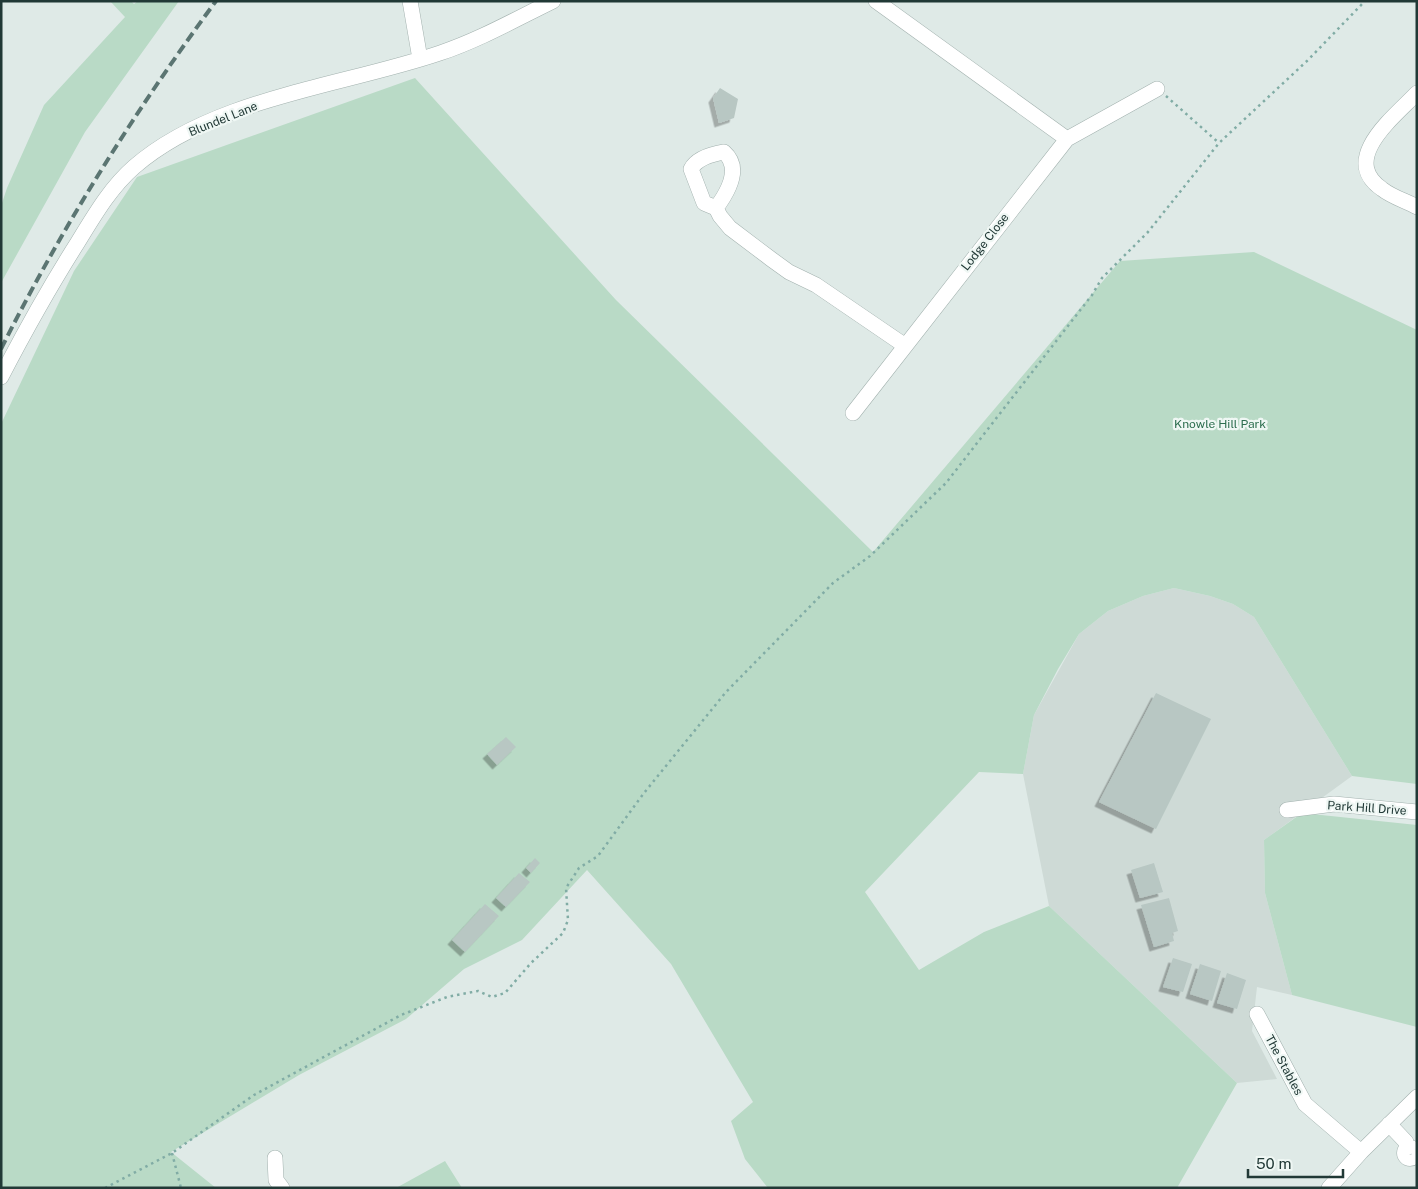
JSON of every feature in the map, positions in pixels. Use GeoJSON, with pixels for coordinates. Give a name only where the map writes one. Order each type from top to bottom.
{"type":"FeatureCollection","features":[{"type":"Feature","properties":{"kind":"street"},"geometry":{"type":"LineString","coordinates":[[410,1],[420,59]]}},
{"type":"Feature","properties":{"kind":"street","name":"Blundel Lane"},"geometry":{"type":"LineString","coordinates":[[1,377],[48,291],[101,205],[133,168],[150,155],[192,130],[242,110],[331,82],[420,59],[459,46],[553,1]]}},
{"type":"Feature","properties":{"kind":"street"},"geometry":{"type":"LineString","coordinates":[[876,1],[1067,139]]}},
{"type":"Feature","properties":{"kind":"street","name":"Lodge Close"},"geometry":{"type":"LineString","coordinates":[[853,412],[1067,139],[1157,88]]}},
{"type":"Feature","properties":{"kind":"street"},"geometry":{"type":"LineString","coordinates":[[1417,94],[1370,147],[1365,165],[1370,177],[1383,190],[1417,207]]}},
{"type":"Feature","properties":{"kind":"street"},"geometry":{"type":"LineString","coordinates":[[716,208],[730,228],[770,259],[789,272],[816,285],[904,345]]}},
{"type":"Feature","properties":{"kind":"street","name":"Park Hill Drive"},"geometry":{"type":"LineString","coordinates":[[1287,810],[1334,804],[1417,812]]}},
{"type":"Feature","properties":{"kind":"street","name":"The Stables"},"geometry":{"type":"LineString","coordinates":[[1257,1014],[1305,1104],[1361,1152]]}},
{"type":"Feature","properties":{"kind":"street"},"geometry":{"type":"LineString","coordinates":[[1329,1188],[1361,1152],[1417,1097]]}},
{"type":"Feature","properties":{"kind":"street"},"geometry":{"type":"LineString","coordinates":[[1389,1124],[1406,1142],[1407,1148]]}},
{"type":"Feature","properties":{"kind":"street"},"geometry":{"type":"LineString","coordinates":[[274,1158],[276,1180],[282,1188]]}},
{"type":"Feature","properties":{"kind":"path"},"geometry":{"type":"LineString","coordinates":[[105,1188],[172,1153],[254,1095],[401,1015],[448,997],[478,990],[492,997],[505,993],[531,963],[563,933],[568,920],[566,888],[579,868],[598,856],[706,716],[833,583],[870,556],[946,482],[1092,296],[1102,278],[1148,232],[1220,143],[1308,60],[1366,1]]}},
{"type":"Feature","properties":{"kind":"path"},"geometry":{"type":"LineString","coordinates":[[1157,88],[1220,143]]}},
{"type":"Feature","properties":{"kind":"path"},"geometry":{"type":"LineString","coordinates":[[172,1153],[180,1188]]}},
{"type":"Feature","properties":{"kind":"shaded area"},"geometry":{"type":"Polygon","coordinates":[[[1174,588],[1210,596],[1233,604],[1254,617],[1352,776],[1264,840],[1265,893],[1292,995],[1257,987],[1252,1031],[1277,1079],[1237,1083],[1049,906],[1023,774],[1034,715],[1079,634],[1108,611],[1143,596],[1174,588]]]}},
{"type":"Feature","properties":{"kind":"green space"},"geometry":{"type":"Polygon","coordinates":[[[110,1],[131,1],[134,4],[138,1],[179,1],[85,132],[1,283],[1,206],[7,188],[44,105],[125,17],[110,1]]]}},
{"type":"Feature","properties":{"kind":"green space","name":"Knowle Hill Park"},"geometry":{"type":"Polygon","coordinates":[[[415,78],[616,300],[873,552],[1120,261],[1254,252],[1417,330],[1417,784],[1352,776],[1254,617],[1233,604],[1210,596],[1174,588],[1143,596],[1108,611],[1079,634],[1034,715],[1023,774],[979,772],[865,892],[919,970],[984,932],[1049,906],[1237,1083],[1177,1188],[768,1188],[745,1159],[731,1121],[753,1102],[671,964],[587,870],[522,940],[464,969],[406,1019],[299,1075],[171,1152],[216,1188],[1,1188],[1,424],[74,271],[137,177],[415,78]]]}},
{"type":"Feature","properties":{"kind":"green space"},"geometry":{"type":"Polygon","coordinates":[[[1302,813],[1417,825],[1417,1027],[1292,995],[1265,893],[1264,840],[1302,813]]]}},
{"type":"Feature","properties":{"kind":"green space"},"geometry":{"type":"Polygon","coordinates":[[[445,1161],[462,1188],[396,1188],[445,1161]]]}},
{"type":"Feature","properties":{"kind":"building"},"geometry":{"type":"Polygon","coordinates":[[[720,88],[738,99],[734,118],[719,123],[713,98],[720,88]]]}},
{"type":"Feature","properties":{"kind":"building"},"geometry":{"type":"Polygon","coordinates":[[[1156,693],[1211,719],[1156,829],[1099,802],[1156,693]]]}},
{"type":"Feature","properties":{"kind":"building"},"geometry":{"type":"Polygon","coordinates":[[[506,737],[516,747],[497,765],[487,754],[506,737]]]}},
{"type":"Feature","properties":{"kind":"building"},"geometry":{"type":"Polygon","coordinates":[[[535,858],[540,863],[531,873],[526,868],[535,858]]]}},
{"type":"Feature","properties":{"kind":"building"},"geometry":{"type":"Polygon","coordinates":[[[1154,863],[1163,892],[1140,898],[1131,870],[1154,863]]]}},
{"type":"Feature","properties":{"kind":"building"},"geometry":{"type":"Polygon","coordinates":[[[519,873],[530,882],[506,907],[496,898],[519,873]]]}},
{"type":"Feature","properties":{"kind":"building"},"geometry":{"type":"Polygon","coordinates":[[[1169,898],[1178,931],[1172,933],[1174,941],[1154,947],[1141,905],[1169,898]]]}},
{"type":"Feature","properties":{"kind":"building"},"geometry":{"type":"Polygon","coordinates":[[[485,904],[499,916],[465,952],[452,940],[485,904]]]}},
{"type":"Feature","properties":{"kind":"building"},"geometry":{"type":"Polygon","coordinates":[[[1173,958],[1192,964],[1183,992],[1163,987],[1173,958]]]}},
{"type":"Feature","properties":{"kind":"building"},"geometry":{"type":"Polygon","coordinates":[[[1200,964],[1221,971],[1212,1001],[1190,994],[1200,964]]]}},
{"type":"Feature","properties":{"kind":"building"},"geometry":{"type":"Polygon","coordinates":[[[1227,973],[1246,980],[1237,1009],[1217,1003],[1227,973]]]}},
{"type":"Feature","properties":{"kind":"railway"},"geometry":{"type":"LineString","coordinates":[[1,349],[74,214],[101,170],[128,127],[216,1]]}}]}
